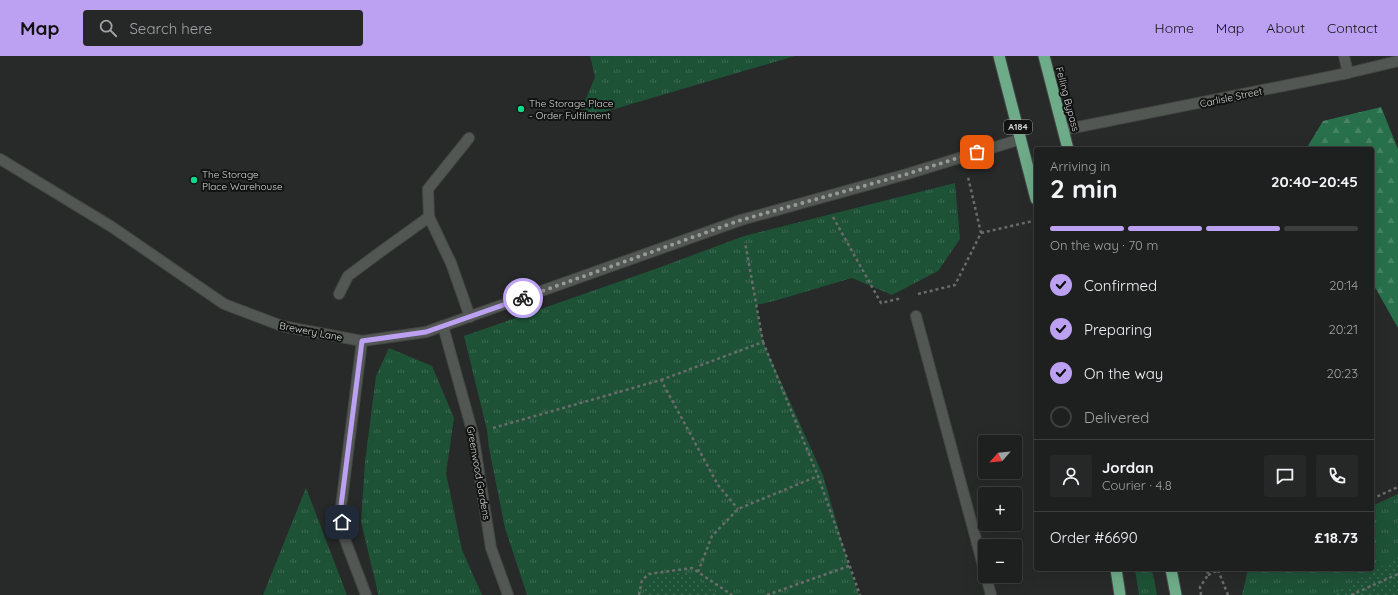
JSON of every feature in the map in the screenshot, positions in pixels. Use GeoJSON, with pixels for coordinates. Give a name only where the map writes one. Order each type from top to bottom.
{"type":"FeatureCollection","features":[{"type":"Feature","properties":{"kind":"highway","name":"A184"},"geometry":{"type":"LineString","coordinates":[[999,56],[1034,191]]}},
{"type":"Feature","properties":{"kind":"highway","name":"Felling Bypass"},"geometry":{"type":"LineString","coordinates":[[1044,56],[1068,147]]}},
{"type":"Feature","properties":{"kind":"highway"},"geometry":{"type":"LineString","coordinates":[[1116,571],[1120,595]]}},
{"type":"Feature","properties":{"kind":"highway"},"geometry":{"type":"LineString","coordinates":[[1171,571],[1176,595]]}},
{"type":"Feature","properties":{"kind":"street"},"geometry":{"type":"LineString","coordinates":[[1344,56],[1348,73]]}},
{"type":"Feature","properties":{"kind":"street","name":"Carlisle Street"},"geometry":{"type":"LineString","coordinates":[[1064,130],[1348,73],[1398,61]]}},
{"type":"Feature","properties":{"kind":"street"},"geometry":{"type":"LineString","coordinates":[[469,138],[428,189],[429,217],[451,263],[470,317]]}},
{"type":"Feature","properties":{"kind":"street","name":"Brewery Lane"},"geometry":{"type":"LineString","coordinates":[[0,159],[112,227],[224,304],[282,326],[362,341],[426,332],[741,220],[907,174],[1021,139]]}},
{"type":"Feature","properties":{"kind":"street"},"geometry":{"type":"LineString","coordinates":[[338,294],[348,276],[429,217]]}},
{"type":"Feature","properties":{"kind":"street"},"geometry":{"type":"LineString","coordinates":[[916,316],[978,547]]}},
{"type":"Feature","properties":{"kind":"street","name":"Greenwood Gardens"},"geometry":{"type":"LineString","coordinates":[[444,326],[473,434],[491,548],[508,595]]}},
{"type":"Feature","properties":{"kind":"street"},"geometry":{"type":"LineString","coordinates":[[362,341],[341,506],[344,537],[366,595]]}},
{"type":"Feature","properties":{"kind":"street"},"geometry":{"type":"LineString","coordinates":[[988,583],[991,595]]}},
{"type":"Feature","properties":{"kind":"path"},"geometry":{"type":"LineString","coordinates":[[822,198],[880,303],[955,285],[981,233],[963,156]]}},
{"type":"Feature","properties":{"kind":"path"},"geometry":{"type":"LineString","coordinates":[[741,220],[763,342],[818,476],[860,595]]}},
{"type":"Feature","properties":{"kind":"path"},"geometry":{"type":"LineString","coordinates":[[981,233],[1034,220]]}},
{"type":"Feature","properties":{"kind":"path"},"geometry":{"type":"LineString","coordinates":[[910,296],[916,316]]}},
{"type":"Feature","properties":{"kind":"path"},"geometry":{"type":"LineString","coordinates":[[473,434],[661,380],[763,342]]}},
{"type":"Feature","properties":{"kind":"path"},"geometry":{"type":"LineString","coordinates":[[661,380],[718,485],[738,510]]}},
{"type":"Feature","properties":{"kind":"path"},"geometry":{"type":"LineString","coordinates":[[698,572],[712,536],[738,510],[818,476]]}},
{"type":"Feature","properties":{"kind":"path"},"geometry":{"type":"LineString","coordinates":[[1374,498],[1398,487]]}},
{"type":"Feature","properties":{"kind":"path"},"geometry":{"type":"LineString","coordinates":[[767,595],[849,566]]}},
{"type":"Feature","properties":{"kind":"path"},"geometry":{"type":"LineString","coordinates":[[639,595],[642,580],[649,574],[692,568],[732,595]]}},
{"type":"Feature","properties":{"kind":"path"},"geometry":{"type":"LineString","coordinates":[[1207,571],[1208,575]]}},
{"type":"Feature","properties":{"kind":"path"},"geometry":{"type":"LineString","coordinates":[[1201,595],[1200,587],[1208,575],[1218,571]]}},
{"type":"Feature","properties":{"kind":"path"},"geometry":{"type":"LineString","coordinates":[[1220,571],[1228,595]]}},
{"type":"Feature","properties":{"kind":"path"},"geometry":{"type":"LineString","coordinates":[[1351,595],[1398,574]]}},
{"type":"Feature","properties":{"kind":"green space"},"geometry":{"type":"Polygon","coordinates":[[[590,56],[795,56],[577,120],[595,77],[590,56]]]}},
{"type":"Feature","properties":{"kind":"green space"},"geometry":{"type":"Polygon","coordinates":[[[1381,107],[1398,149],[1398,328],[1374,286],[1374,147],[1307,147],[1323,121],[1381,107]]]}},
{"type":"Feature","properties":{"kind":"green space"},"geometry":{"type":"Polygon","coordinates":[[[955,183],[960,239],[938,271],[892,295],[852,278],[756,305],[763,342],[823,475],[849,566],[859,595],[527,595],[505,528],[489,448],[487,430],[464,336],[658,268],[744,236],[955,183]]]}},
{"type":"Feature","properties":{"kind":"green space"},"geometry":{"type":"Polygon","coordinates":[[[389,348],[432,366],[454,418],[446,473],[462,550],[482,595],[378,595],[361,522],[365,462],[376,376],[389,348]]]}},
{"type":"Feature","properties":{"kind":"green space"},"geometry":{"type":"Polygon","coordinates":[[[306,488],[347,595],[263,595],[306,488]]]}},
{"type":"Feature","properties":{"kind":"green space"},"geometry":{"type":"Polygon","coordinates":[[[1398,494],[1398,595],[1242,595],[1248,571],[1374,571],[1374,505],[1398,494]]]}},
{"type":"Feature","properties":{"kind":"green space"},"geometry":{"type":"Polygon","coordinates":[[[1398,557],[1398,595],[1332,595],[1374,571],[1398,557]]]}},
{"type":"Feature","properties":{"kind":"green space"},"geometry":{"type":"Polygon","coordinates":[[[1135,571],[1152,571],[1157,595],[1139,595],[1135,571]]]}},
{"type":"Feature","properties":{"kind":"green space"},"geometry":{"type":"Polygon","coordinates":[[[686,572],[720,595],[644,595],[646,583],[654,577],[686,572]]]}},
{"type":"Feature","properties":{"kind":"way so far"},"geometry":{"type":"LineString","coordinates":[[523,298],[741,220],[907,174],[977,152]]}},
{"type":"Feature","properties":{"kind":"place","name":"The Storage Place - Order Fulfilment"},"geometry":{"type":"Point","coordinates":[521,109]}},
{"type":"Feature","properties":{"kind":"place","name":"The Storage Place Warehouse"},"geometry":{"type":"Point","coordinates":[194,180]}},
{"type":"Feature","properties":{"kind":"route"},"geometry":{"type":"LineString","coordinates":[[342,522],[341,506],[362,341],[426,332],[523,298]]}}]}
